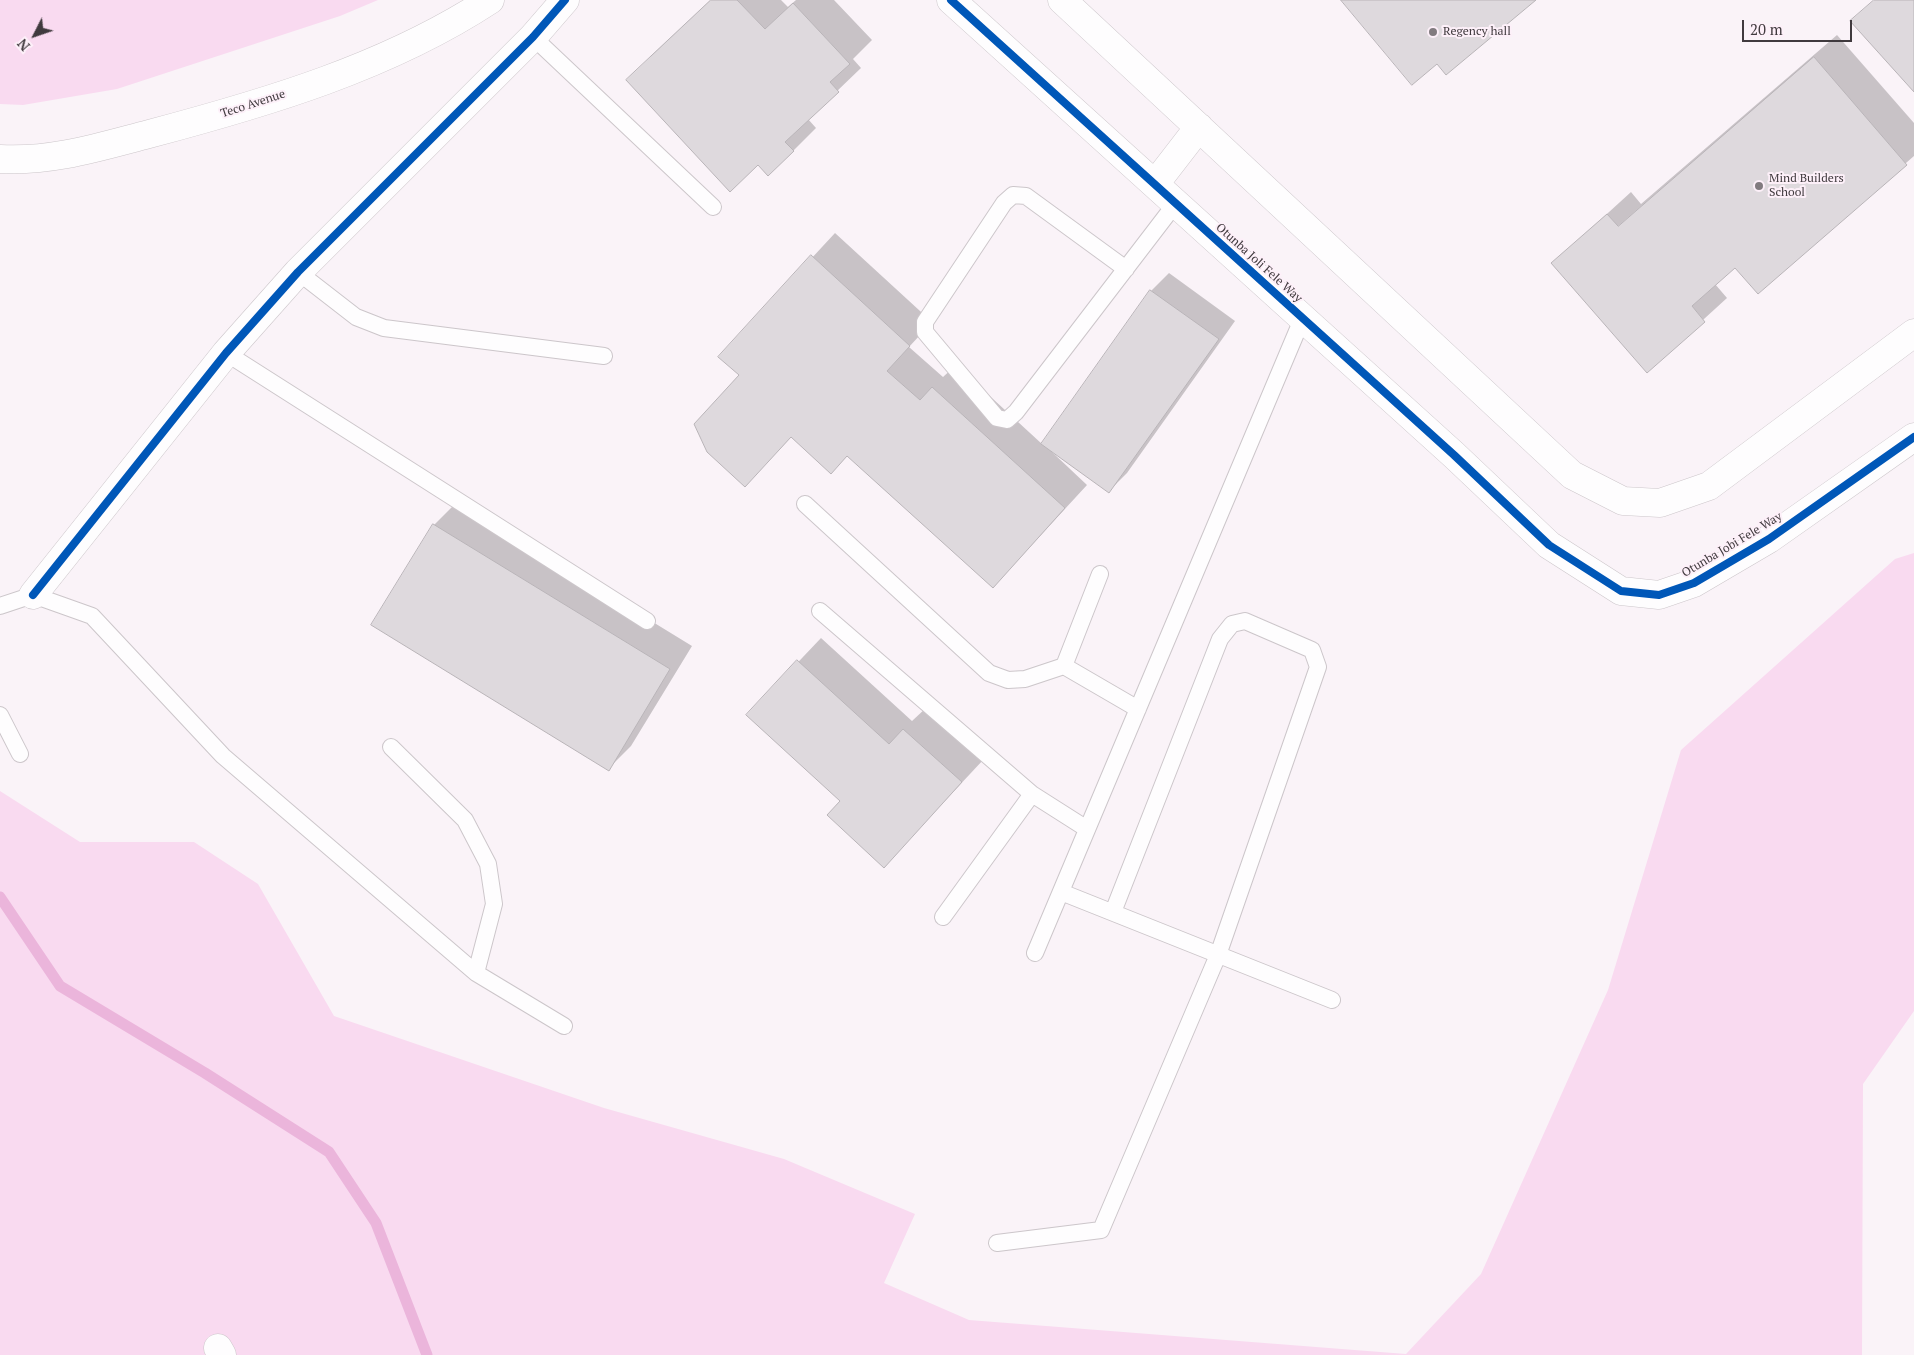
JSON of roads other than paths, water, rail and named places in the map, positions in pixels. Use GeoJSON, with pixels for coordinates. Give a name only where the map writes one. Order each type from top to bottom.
{"type":"FeatureCollection","features":[{"type":"Feature","properties":{"kind":"street","name":"Teco Avenue"},"geometry":{"type":"LineString","coordinates":[[0,158],[22,160],[62,156],[202,120],[324,81],[396,51],[458,21],[490,0]]}},
{"type":"Feature","properties":{"kind":"street"},"geometry":{"type":"LineString","coordinates":[[33,595],[226,353],[298,272],[533,37],[565,0]]}},
{"type":"Feature","properties":{"kind":"street","name":"Otunba Joli Fele Way"},"geometry":{"type":"LineString","coordinates":[[952,0],[1454,455],[1549,545]]}},
{"type":"Feature","properties":{"kind":"street"},"geometry":{"type":"LineString","coordinates":[[1062,0],[1572,475],[1623,501],[1660,503],[1709,486],[1914,334]]}},
{"type":"Feature","properties":{"kind":"street"},"geometry":{"type":"LineString","coordinates":[[1155,184],[1198,127]]}},
{"type":"Feature","properties":{"kind":"street","name":"Otunba Jobi Fele Way"},"geometry":{"type":"LineString","coordinates":[[1549,545],[1621,591],[1660,595],[1694,583],[1769,539],[1914,437]]}},
{"type":"Feature","properties":{"kind":"lane"},"geometry":{"type":"LineString","coordinates":[[533,37],[713,207]]}},
{"type":"Feature","properties":{"kind":"lane"},"geometry":{"type":"LineString","coordinates":[[1126,269],[1026,196],[1013,195],[1004,203],[925,322],[925,332],[997,418],[1007,420],[1016,412],[1126,269],[1176,203]]}},
{"type":"Feature","properties":{"kind":"lane"},"geometry":{"type":"LineString","coordinates":[[298,272],[356,317],[384,328],[604,356]]}},
{"type":"Feature","properties":{"kind":"lane"},"geometry":{"type":"LineString","coordinates":[[1035,953],[1302,317]]}},
{"type":"Feature","properties":{"kind":"lane"},"geometry":{"type":"LineString","coordinates":[[226,353],[647,621]]}},
{"type":"Feature","properties":{"kind":"lane"},"geometry":{"type":"LineString","coordinates":[[805,504],[989,674],[1008,680],[1025,679],[1064,666],[1138,709]]}},
{"type":"Feature","properties":{"kind":"lane"},"geometry":{"type":"LineString","coordinates":[[1064,666],[1100,574]]}},
{"type":"Feature","properties":{"kind":"lane"},"geometry":{"type":"LineString","coordinates":[[0,606],[33,595],[92,616],[223,756],[476,973],[564,1026]]}},
{"type":"Feature","properties":{"kind":"lane"},"geometry":{"type":"LineString","coordinates":[[820,611],[1032,794],[1088,829]]}},
{"type":"Feature","properties":{"kind":"lane"},"geometry":{"type":"LineString","coordinates":[[997,1243],[1101,1230],[1218,954],[1318,667],[1312,650],[1245,621],[1232,624],[1220,639],[1113,912]]}},
{"type":"Feature","properties":{"kind":"lane"},"geometry":{"type":"LineString","coordinates":[[0,715],[20,754]]}},
{"type":"Feature","properties":{"kind":"lane"},"geometry":{"type":"LineString","coordinates":[[391,747],[465,820],[488,864],[494,904],[476,973]]}},
{"type":"Feature","properties":{"kind":"lane"},"geometry":{"type":"LineString","coordinates":[[943,917],[1032,794]]}},
{"type":"Feature","properties":{"kind":"lane"},"geometry":{"type":"LineString","coordinates":[[1061,892],[1332,1000]]}},
{"type":"Feature","properties":{"kind":"waterway"},"geometry":{"type":"LineString","coordinates":[[0,897],[60,986],[205,1073],[329,1152],[376,1223],[427,1355]]}},
{"type":"Feature","properties":{"kind":"place","name":"Regency hall"},"geometry":{"type":"Point","coordinates":[1433,32]}},
{"type":"Feature","properties":{"kind":"place","name":"Mind Builders School"},"geometry":{"type":"Point","coordinates":[1759,186]}}]}
